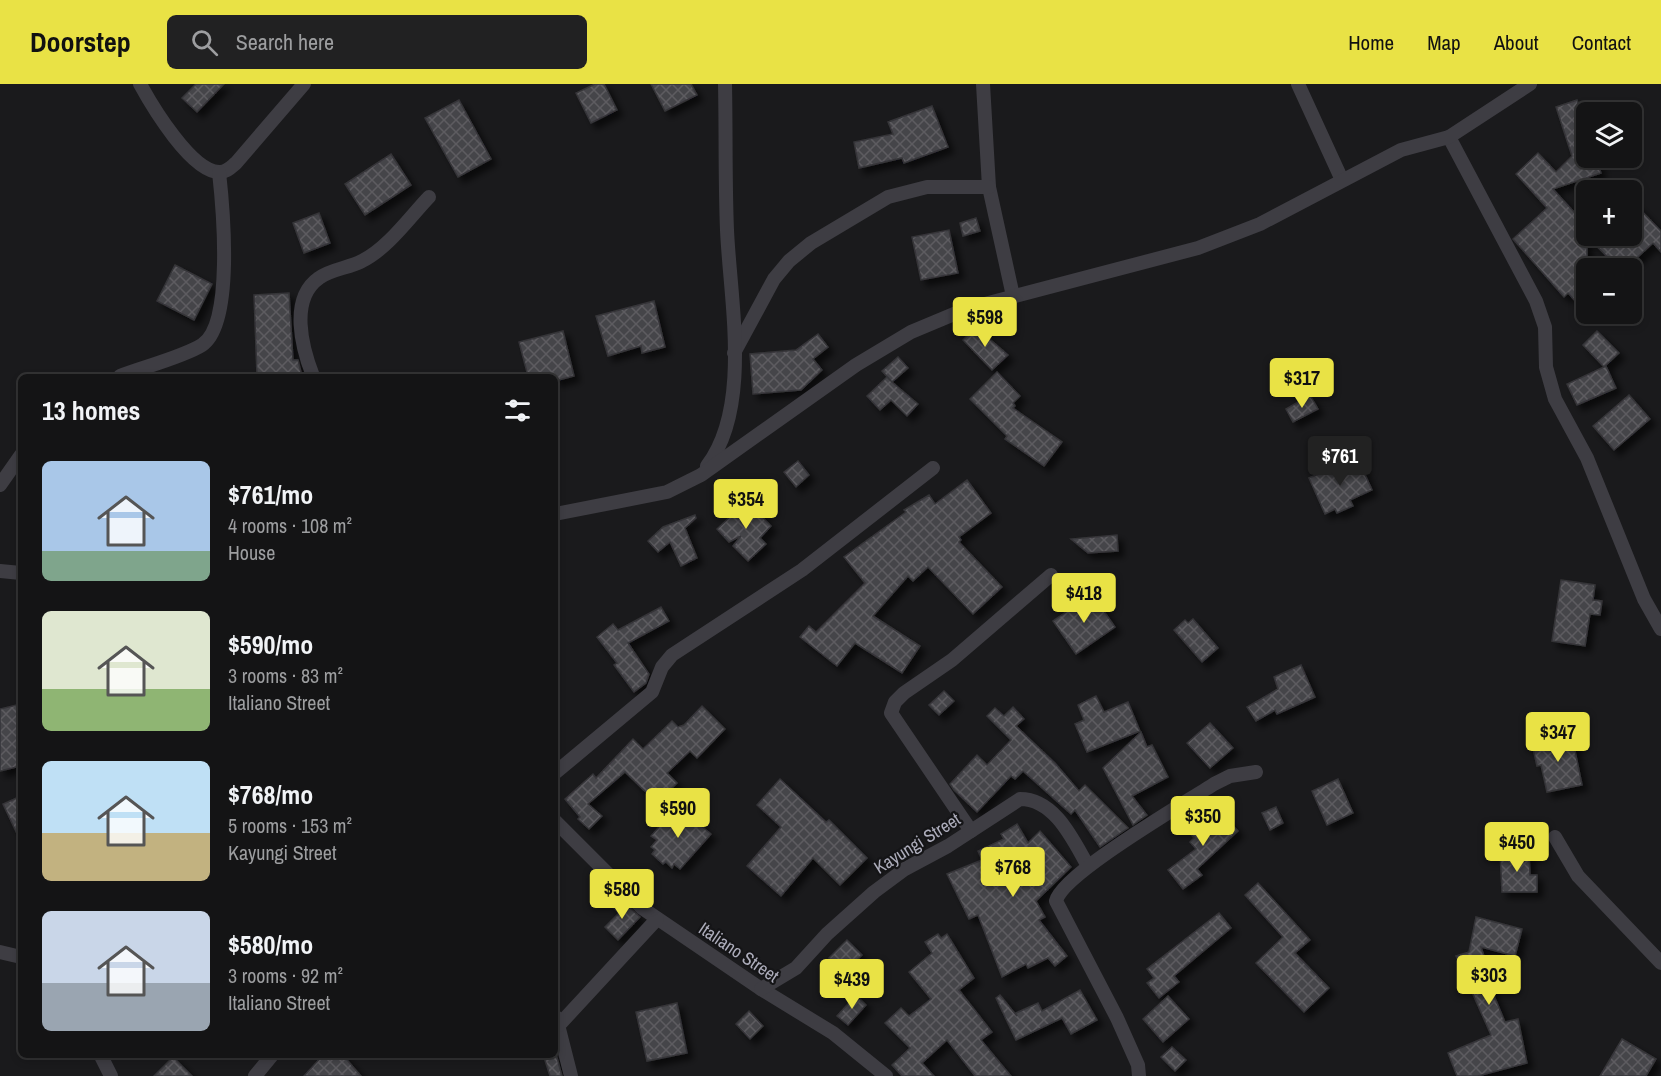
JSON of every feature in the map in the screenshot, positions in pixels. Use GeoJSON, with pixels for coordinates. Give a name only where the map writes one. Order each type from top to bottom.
{"type":"FeatureCollection","features":[{"type":"Feature","properties":{"kind":"street"},"geometry":{"type":"LineString","coordinates":[[140,84],[152,105],[185,149],[209,169],[219,172],[227,170],[236,163],[304,84]]}},
{"type":"Feature","properties":{"kind":"street"},"geometry":{"type":"LineString","coordinates":[[700,475],[718,452],[727,426],[732,398],[734,353],[727,229],[725,84]]}},
{"type":"Feature","properties":{"kind":"street"},"geometry":{"type":"LineString","coordinates":[[983,84],[989,186],[1013,296]]}},
{"type":"Feature","properties":{"kind":"street"},"geometry":{"type":"LineString","coordinates":[[1298,84],[1342,180]]}},
{"type":"Feature","properties":{"kind":"street"},"geometry":{"type":"LineString","coordinates":[[558,513],[667,492],[700,475],[856,365],[911,332],[966,309],[1198,248],[1260,224],[1401,150],[1449,137],[1530,84]]}},
{"type":"Feature","properties":{"kind":"street"},"geometry":{"type":"LineString","coordinates":[[1449,137],[1536,301],[1545,327],[1546,367],[1555,399],[1587,458],[1630,568],[1661,629]]}},
{"type":"Feature","properties":{"kind":"street"},"geometry":{"type":"LineString","coordinates":[[126,374],[187,352],[203,344],[214,332],[224,273],[225,226],[219,172]]}},
{"type":"Feature","properties":{"kind":"street"},"geometry":{"type":"LineString","coordinates":[[734,353],[774,279],[789,261],[811,243],[888,197],[927,187],[989,186]]}},
{"type":"Feature","properties":{"kind":"street"},"geometry":{"type":"LineString","coordinates":[[312,374],[304,353],[301,302],[309,286],[320,277],[362,261],[379,249],[429,197]]}},
{"type":"Feature","properties":{"kind":"street"},"geometry":{"type":"LineString","coordinates":[[0,485],[18,459]]}},
{"type":"Feature","properties":{"kind":"street"},"geometry":{"type":"LineString","coordinates":[[558,770],[652,692],[662,667],[672,656],[802,570],[933,468]]}},
{"type":"Feature","properties":{"kind":"street"},"geometry":{"type":"LineString","coordinates":[[0,571],[18,573]]}},
{"type":"Feature","properties":{"kind":"street"},"geometry":{"type":"LineString","coordinates":[[971,831],[891,713],[895,702],[904,693],[952,660],[1051,575]]}},
{"type":"Feature","properties":{"kind":"street"},"geometry":{"type":"LineString","coordinates":[[1139,1076],[1138,1065],[1117,1018],[1056,901],[1063,886],[1088,866],[1214,783],[1230,776],[1256,772]]}},
{"type":"Feature","properties":{"kind":"street","name":"Kayungi Street"},"geometry":{"type":"LineString","coordinates":[[761,989],[796,968],[827,934],[874,892],[905,869],[1020,800],[1031,799],[1041,804],[1058,819],[1088,866]]}},
{"type":"Feature","properties":{"kind":"street","name":"Italiano Street"},"geometry":{"type":"LineString","coordinates":[[558,824],[642,908],[761,989],[833,1033],[886,1076]]}},
{"type":"Feature","properties":{"kind":"street"},"geometry":{"type":"LineString","coordinates":[[1555,837],[1578,876],[1661,963]]}},
{"type":"Feature","properties":{"kind":"street"},"geometry":{"type":"LineString","coordinates":[[558,1019],[657,919]]}},
{"type":"Feature","properties":{"kind":"street"},"geometry":{"type":"LineString","coordinates":[[0,952],[18,956]]}},
{"type":"Feature","properties":{"kind":"street"},"geometry":{"type":"LineString","coordinates":[[558,1024],[571,1076]]}},
{"type":"Feature","properties":{"kind":"street"},"geometry":{"type":"LineString","coordinates":[[102,1058],[111,1076]]}},
{"type":"Feature","properties":{"kind":"street"},"geometry":{"type":"LineString","coordinates":[[255,1076],[270,1058]]}},
{"type":"Feature","properties":{"kind":"building"},"geometry":{"type":"Polygon","coordinates":[[[196,84],[224,84],[197,112],[182,98],[196,84]]]}},
{"type":"Feature","properties":{"kind":"building"},"geometry":{"type":"Polygon","coordinates":[[[595,84],[604,84],[617,110],[591,123],[576,93],[595,84]]]}},
{"type":"Feature","properties":{"kind":"building"},"geometry":{"type":"Polygon","coordinates":[[[651,84],[691,84],[697,95],[665,111],[651,84]]]}},
{"type":"Feature","properties":{"kind":"building"},"geometry":{"type":"Polygon","coordinates":[[[459,100],[491,159],[458,177],[425,118],[459,100]]]}},
{"type":"Feature","properties":{"kind":"building"},"geometry":{"type":"Polygon","coordinates":[[[1577,100],[1576,168],[1599,168],[1601,173],[1553,189],[1576,214],[1576,246],[1587,246],[1587,258],[1576,258],[1576,302],[1568,293],[1564,297],[1513,239],[1547,208],[1516,174],[1538,153],[1556,172],[1572,156],[1556,107],[1577,100]]]}},
{"type":"Feature","properties":{"kind":"building"},"geometry":{"type":"Polygon","coordinates":[[[932,106],[948,147],[904,163],[902,158],[859,168],[854,142],[893,134],[888,122],[932,106]]]}},
{"type":"Feature","properties":{"kind":"building"},"geometry":{"type":"Polygon","coordinates":[[[391,154],[411,185],[365,215],[345,184],[391,154]]]}},
{"type":"Feature","properties":{"kind":"building"},"geometry":{"type":"Polygon","coordinates":[[[1642,211],[1661,231],[1661,252],[1653,243],[1637,258],[1608,258],[1597,246],[1642,246],[1642,211]]]}},
{"type":"Feature","properties":{"kind":"building"},"geometry":{"type":"Polygon","coordinates":[[[319,213],[330,243],[304,253],[293,223],[319,213]]]}},
{"type":"Feature","properties":{"kind":"building"},"geometry":{"type":"Polygon","coordinates":[[[976,218],[980,231],[963,236],[960,223],[976,218]]]}},
{"type":"Feature","properties":{"kind":"building"},"geometry":{"type":"Polygon","coordinates":[[[949,230],[958,273],[921,280],[912,237],[949,230]]]}},
{"type":"Feature","properties":{"kind":"building"},"geometry":{"type":"Polygon","coordinates":[[[175,265],[212,284],[194,320],[157,301],[175,265]]]}},
{"type":"Feature","properties":{"kind":"building"},"geometry":{"type":"Polygon","coordinates":[[[289,293],[293,360],[298,360],[302,374],[257,374],[254,295],[289,293]]]}},
{"type":"Feature","properties":{"kind":"building"},"geometry":{"type":"Polygon","coordinates":[[[654,301],[665,347],[642,353],[641,346],[608,356],[596,316],[654,301]]]}},
{"type":"Feature","properties":{"kind":"building"},"geometry":{"type":"Polygon","coordinates":[[[976,327],[1008,355],[992,370],[963,340],[976,327]]]}},
{"type":"Feature","properties":{"kind":"building"},"geometry":{"type":"Polygon","coordinates":[[[563,331],[574,376],[558,380],[558,374],[527,374],[519,342],[563,331]]]}},
{"type":"Feature","properties":{"kind":"building"},"geometry":{"type":"Polygon","coordinates":[[[1597,331],[1619,353],[1604,367],[1583,345],[1597,331]]]}},
{"type":"Feature","properties":{"kind":"building"},"geometry":{"type":"Polygon","coordinates":[[[818,334],[828,347],[813,359],[822,370],[801,390],[753,394],[750,354],[796,350],[818,334]]]}},
{"type":"Feature","properties":{"kind":"building"},"geometry":{"type":"Polygon","coordinates":[[[898,357],[908,368],[892,382],[882,371],[898,357]]]}},
{"type":"Feature","properties":{"kind":"building"},"geometry":{"type":"Polygon","coordinates":[[[1606,366],[1616,388],[1577,405],[1567,384],[1606,366]]]}},
{"type":"Feature","properties":{"kind":"building"},"geometry":{"type":"Polygon","coordinates":[[[997,372],[1020,396],[1013,403],[1015,406],[1013,408],[1062,442],[1044,466],[1005,439],[1007,436],[970,399],[997,372]]]}},
{"type":"Feature","properties":{"kind":"building"},"geometry":{"type":"Polygon","coordinates":[[[887,377],[918,404],[907,416],[891,400],[880,410],[867,396],[887,377]]]}},
{"type":"Feature","properties":{"kind":"building"},"geometry":{"type":"Polygon","coordinates":[[[1310,395],[1318,409],[1293,422],[1286,409],[1310,395]]]}},
{"type":"Feature","properties":{"kind":"building"},"geometry":{"type":"Polygon","coordinates":[[[1629,395],[1650,419],[1614,450],[1593,426],[1629,395]]]}},
{"type":"Feature","properties":{"kind":"building"},"geometry":{"type":"Polygon","coordinates":[[[1352,460],[1357,472],[1363,470],[1372,490],[1350,500],[1353,506],[1337,513],[1335,509],[1325,514],[1309,478],[1352,460]]]}},
{"type":"Feature","properties":{"kind":"building"},"geometry":{"type":"Polygon","coordinates":[[[798,461],[809,475],[796,487],[784,472],[798,461]]]}},
{"type":"Feature","properties":{"kind":"building"},"geometry":{"type":"Polygon","coordinates":[[[967,480],[991,513],[959,537],[961,540],[959,542],[1002,587],[973,614],[928,567],[913,581],[908,576],[873,616],[920,646],[902,673],[855,643],[837,666],[800,637],[809,626],[816,632],[865,583],[844,557],[906,512],[904,510],[929,495],[935,504],[967,480]]]}},
{"type":"Feature","properties":{"kind":"building"},"geometry":{"type":"Polygon","coordinates":[[[747,501],[771,526],[760,538],[766,544],[748,561],[733,546],[741,536],[729,542],[717,529],[747,501]]]}},
{"type":"Feature","properties":{"kind":"building"},"geometry":{"type":"Polygon","coordinates":[[[695,515],[696,518],[685,528],[697,558],[681,566],[670,542],[658,552],[648,541],[663,527],[695,515]]]}},
{"type":"Feature","properties":{"kind":"building"},"geometry":{"type":"Polygon","coordinates":[[[1117,535],[1118,551],[1088,553],[1071,539],[1117,535]]]}},
{"type":"Feature","properties":{"kind":"building"},"geometry":{"type":"Polygon","coordinates":[[[1561,580],[1595,585],[1593,600],[1602,601],[1600,615],[1590,614],[1585,646],[1552,641],[1561,580]]]}},
{"type":"Feature","properties":{"kind":"building"},"geometry":{"type":"Polygon","coordinates":[[[1092,594],[1115,627],[1076,654],[1053,621],[1092,594]]]}},
{"type":"Feature","properties":{"kind":"building"},"geometry":{"type":"Polygon","coordinates":[[[661,607],[669,621],[628,643],[649,674],[646,683],[634,692],[614,665],[617,663],[597,637],[613,624],[618,630],[661,607]]]}},
{"type":"Feature","properties":{"kind":"building"},"geometry":{"type":"Polygon","coordinates":[[[1193,619],[1218,648],[1202,662],[1174,630],[1185,620],[1188,623],[1193,619]]]}},
{"type":"Feature","properties":{"kind":"building"},"geometry":{"type":"Polygon","coordinates":[[[1301,665],[1315,697],[1277,714],[1275,710],[1256,721],[1247,707],[1278,689],[1274,677],[1301,665]]]}},
{"type":"Feature","properties":{"kind":"building"},"geometry":{"type":"Polygon","coordinates":[[[944,691],[954,701],[939,715],[929,705],[944,691]]]}},
{"type":"Feature","properties":{"kind":"building"},"geometry":{"type":"Polygon","coordinates":[[[1096,696],[1104,712],[1128,702],[1140,731],[1087,752],[1075,724],[1084,720],[1078,705],[1096,696]]]}},
{"type":"Feature","properties":{"kind":"building"},"geometry":{"type":"Polygon","coordinates":[[[18,705],[18,767],[0,771],[0,709],[18,705]]]}},
{"type":"Feature","properties":{"kind":"building"},"geometry":{"type":"Polygon","coordinates":[[[702,706],[725,729],[697,758],[690,751],[667,773],[677,783],[657,803],[625,772],[588,804],[602,816],[589,829],[578,819],[580,817],[565,799],[593,774],[596,778],[633,739],[643,749],[672,721],[678,727],[684,725],[702,706]]]}},
{"type":"Feature","properties":{"kind":"building"},"geometry":{"type":"Polygon","coordinates":[[[1013,707],[1024,719],[1016,726],[1055,763],[1079,791],[1085,785],[1128,828],[1100,847],[1075,810],[1071,814],[1023,771],[1015,779],[1011,776],[977,812],[954,790],[950,784],[977,755],[987,765],[1011,740],[987,716],[995,708],[1004,716],[1013,707]]]}},
{"type":"Feature","properties":{"kind":"building"},"geometry":{"type":"Polygon","coordinates":[[[1210,723],[1233,748],[1210,768],[1187,743],[1210,723]]]}},
{"type":"Feature","properties":{"kind":"building"},"geometry":{"type":"Polygon","coordinates":[[[1141,732],[1147,747],[1152,745],[1168,777],[1132,796],[1147,815],[1133,825],[1103,768],[1141,732]]]}},
{"type":"Feature","properties":{"kind":"building"},"geometry":{"type":"Polygon","coordinates":[[[1572,736],[1582,785],[1547,792],[1541,765],[1537,766],[1532,744],[1572,736]]]}},
{"type":"Feature","properties":{"kind":"building"},"geometry":{"type":"Polygon","coordinates":[[[780,779],[826,822],[829,820],[867,858],[840,885],[813,858],[781,896],[747,866],[781,827],[757,805],[780,779]]]}},
{"type":"Feature","properties":{"kind":"building"},"geometry":{"type":"Polygon","coordinates":[[[1338,779],[1353,813],[1327,825],[1312,791],[1338,779]]]}},
{"type":"Feature","properties":{"kind":"building"},"geometry":{"type":"Polygon","coordinates":[[[18,797],[18,836],[3,804],[18,797]]]}},
{"type":"Feature","properties":{"kind":"building"},"geometry":{"type":"Polygon","coordinates":[[[1276,807],[1283,823],[1270,830],[1262,813],[1276,807]]]}},
{"type":"Feature","properties":{"kind":"building"},"geometry":{"type":"Polygon","coordinates":[[[674,809],[684,818],[687,814],[711,834],[680,869],[674,864],[672,868],[666,862],[663,864],[652,854],[655,850],[651,847],[657,840],[651,836],[674,809]]]}},
{"type":"Feature","properties":{"kind":"building"},"geometry":{"type":"Polygon","coordinates":[[[1217,809],[1238,831],[1197,869],[1202,875],[1183,889],[1168,870],[1196,849],[1190,842],[1194,838],[1190,833],[1217,809]]]}},
{"type":"Feature","properties":{"kind":"building"},"geometry":{"type":"Polygon","coordinates":[[[1017,824],[1028,843],[1040,831],[1071,867],[1036,901],[1045,917],[1039,920],[1067,956],[1055,966],[1048,958],[1028,968],[1026,964],[1002,977],[978,915],[969,919],[947,874],[982,860],[978,851],[1004,839],[1001,834],[1017,824]]]}},
{"type":"Feature","properties":{"kind":"building"},"geometry":{"type":"Polygon","coordinates":[[[1529,851],[1530,875],[1537,875],[1537,892],[1502,892],[1500,852],[1529,851]]]}},
{"type":"Feature","properties":{"kind":"building"},"geometry":{"type":"Polygon","coordinates":[[[1258,883],[1310,940],[1295,953],[1329,988],[1304,1012],[1256,963],[1283,937],[1245,895],[1258,883]]]}},
{"type":"Feature","properties":{"kind":"building"},"geometry":{"type":"Polygon","coordinates":[[[621,900],[640,917],[618,940],[605,927],[619,913],[613,907],[621,900]]]}},
{"type":"Feature","properties":{"kind":"building"},"geometry":{"type":"Polygon","coordinates":[[[1219,913],[1231,928],[1174,976],[1179,982],[1159,998],[1147,983],[1154,978],[1147,969],[1219,913]]]}},
{"type":"Feature","properties":{"kind":"building"},"geometry":{"type":"Polygon","coordinates":[[[1476,917],[1522,929],[1515,956],[1481,947],[1488,968],[1483,969],[1505,1022],[1518,1019],[1527,1063],[1478,1076],[1457,1076],[1448,1053],[1491,1035],[1456,956],[1469,952],[1476,917]]]}},
{"type":"Feature","properties":{"kind":"building"},"geometry":{"type":"Polygon","coordinates":[[[938,934],[941,938],[947,934],[974,978],[959,990],[992,1032],[981,1040],[1011,1076],[975,1076],[947,1040],[922,1063],[934,1076],[902,1076],[892,1065],[910,1048],[885,1023],[901,1008],[909,1016],[931,999],[909,972],[932,953],[925,942],[938,934]]]}},
{"type":"Feature","properties":{"kind":"building"},"geometry":{"type":"Polygon","coordinates":[[[847,940],[862,955],[858,959],[868,969],[852,983],[829,958],[847,940]]]}},
{"type":"Feature","properties":{"kind":"building"},"geometry":{"type":"Polygon","coordinates":[[[1080,990],[1097,1020],[1071,1034],[1062,1018],[1016,1040],[996,998],[1000,995],[1017,1016],[1016,1013],[1038,1003],[1042,1011],[1080,990]]]}},
{"type":"Feature","properties":{"kind":"building"},"geometry":{"type":"Polygon","coordinates":[[[856,995],[866,1005],[848,1025],[837,1016],[856,995]]]}},
{"type":"Feature","properties":{"kind":"building"},"geometry":{"type":"Polygon","coordinates":[[[1168,996],[1189,1019],[1163,1042],[1143,1019],[1168,996]]]}},
{"type":"Feature","properties":{"kind":"building"},"geometry":{"type":"Polygon","coordinates":[[[677,1003],[687,1053],[647,1061],[636,1012],[677,1003]]]}},
{"type":"Feature","properties":{"kind":"building"},"geometry":{"type":"Polygon","coordinates":[[[749,1011],[763,1026],[750,1039],[736,1024],[749,1011]]]}},
{"type":"Feature","properties":{"kind":"building"},"geometry":{"type":"Polygon","coordinates":[[[1622,1039],[1656,1059],[1646,1076],[1600,1076],[1622,1039]]]}},
{"type":"Feature","properties":{"kind":"building"},"geometry":{"type":"Polygon","coordinates":[[[1172,1047],[1186,1060],[1175,1071],[1161,1057],[1172,1047]]]}},
{"type":"Feature","properties":{"kind":"building"},"geometry":{"type":"Polygon","coordinates":[[[174,1058],[192,1076],[154,1076],[174,1058]]]}},
{"type":"Feature","properties":{"kind":"building"},"geometry":{"type":"Polygon","coordinates":[[[320,1058],[345,1058],[361,1076],[304,1076],[320,1058]]]}},
{"type":"Feature","properties":{"kind":"building"},"geometry":{"type":"Polygon","coordinates":[[[544,1058],[557,1058],[562,1076],[550,1076],[544,1058]]]}}]}
